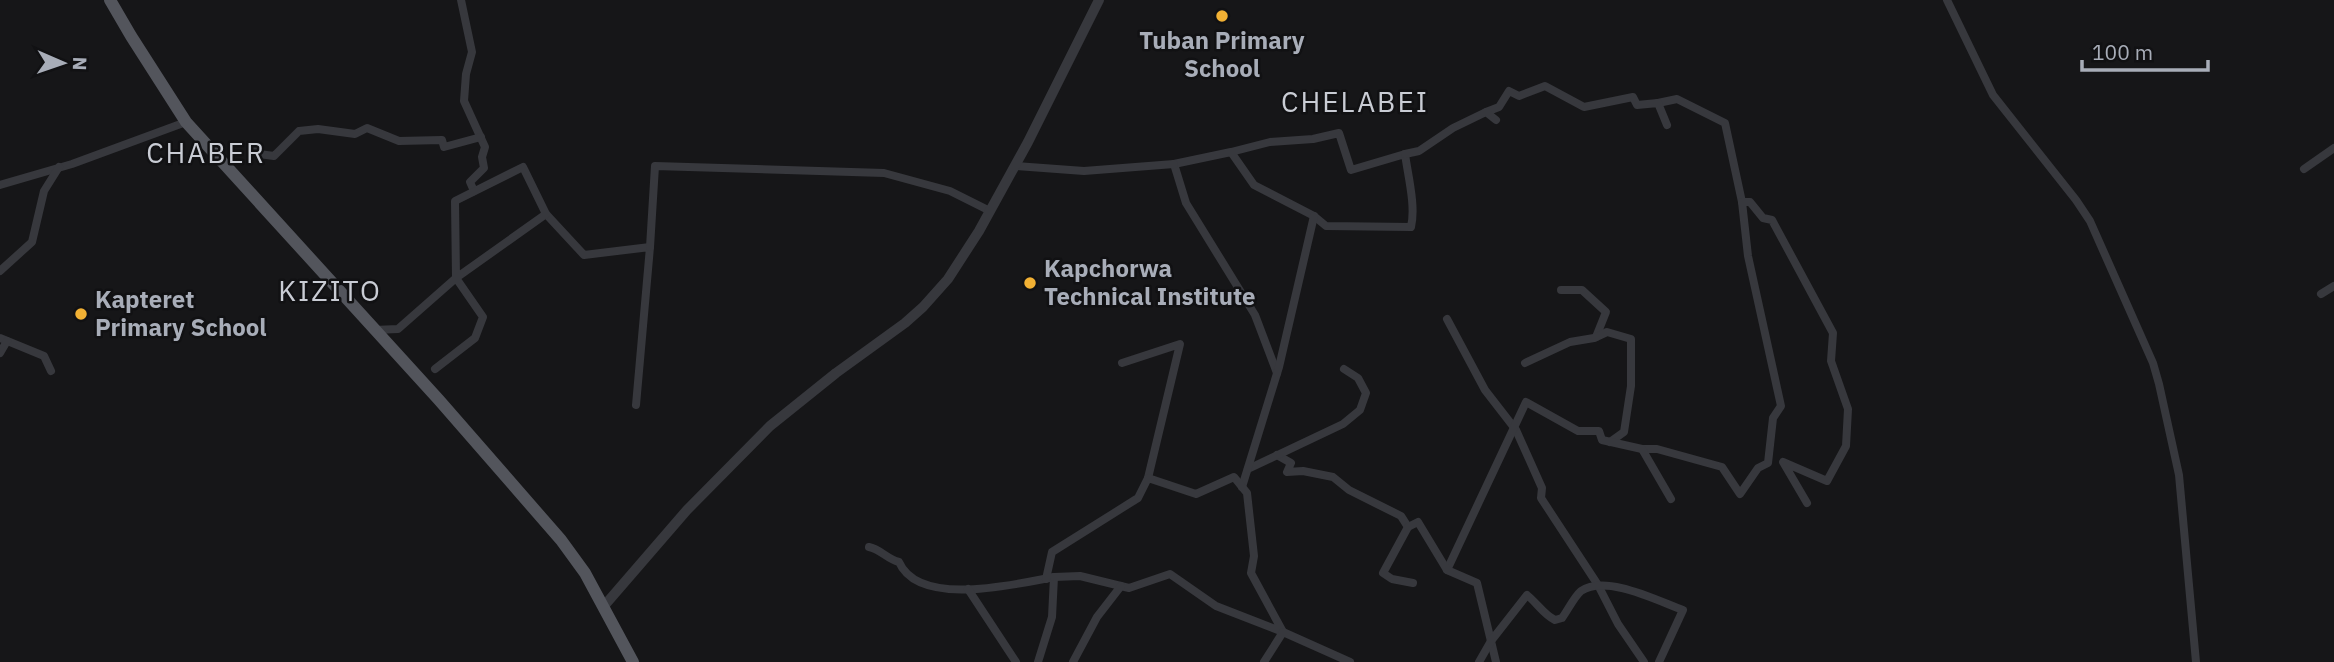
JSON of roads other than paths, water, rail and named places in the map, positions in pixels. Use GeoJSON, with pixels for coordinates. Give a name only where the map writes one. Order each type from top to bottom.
{"type":"FeatureCollection","features":[{"type":"Feature","properties":{"kind":"main road"},"geometry":{"type":"LineString","coordinates":[[110,0],[186,121],[561,540],[585,573],[633,662]]}},
{"type":"Feature","properties":{"kind":"street"},"geometry":{"type":"LineString","coordinates":[[461,0],[472,52],[464,101],[485,147],[482,157],[484,168],[470,182],[474,191]]}},
{"type":"Feature","properties":{"kind":"street"},"geometry":{"type":"LineString","coordinates":[[604,606],[654,545],[770,426],[836,373],[905,323],[948,279],[1015,166],[1099,0]]}},
{"type":"Feature","properties":{"kind":"street"},"geometry":{"type":"LineString","coordinates":[[1947,0],[1993,95],[2077,200],[2090,222],[2153,363],[2179,475],[2196,662]]}},
{"type":"Feature","properties":{"kind":"street"},"geometry":{"type":"LineString","coordinates":[[1015,166],[1084,171],[1174,164],[1269,142],[1313,139],[1339,133],[1351,170],[1419,152],[1453,128],[1499,107],[1509,91],[1519,96],[1545,86],[1584,107],[1633,97],[1637,105],[1677,99],[1725,123],[1742,202],[1748,256],[1781,406],[1773,418],[1768,463],[1758,468],[1740,494],[1722,467],[1657,449],[1642,449],[1602,440],[1599,431],[1578,431],[1526,402],[1447,570]]}},
{"type":"Feature","properties":{"kind":"street"},"geometry":{"type":"LineString","coordinates":[[1658,103],[1667,125]]}},
{"type":"Feature","properties":{"kind":"street"},"geometry":{"type":"LineString","coordinates":[[1486,112],[1496,120]]}},
{"type":"Feature","properties":{"kind":"street"},"geometry":{"type":"LineString","coordinates":[[0,185],[139,141],[186,121]]}},
{"type":"Feature","properties":{"kind":"street"},"geometry":{"type":"LineString","coordinates":[[255,147],[259,154],[274,156],[299,131],[318,129],[355,134],[367,128],[399,141],[442,140],[444,148],[481,137]]}},
{"type":"Feature","properties":{"kind":"street"},"geometry":{"type":"LineString","coordinates":[[2304,169],[2334,148]]}},
{"type":"Feature","properties":{"kind":"street"},"geometry":{"type":"LineString","coordinates":[[1231,152],[1254,185],[1314,216],[1326,226],[1411,227],[1414,213],[1405,154]]}},
{"type":"Feature","properties":{"kind":"street"},"geometry":{"type":"LineString","coordinates":[[1174,164],[1186,202],[1255,315],[1277,373]]}},
{"type":"Feature","properties":{"kind":"street"},"geometry":{"type":"LineString","coordinates":[[636,405],[656,166],[884,173],[950,191],[990,211]]}},
{"type":"Feature","properties":{"kind":"street"},"geometry":{"type":"LineString","coordinates":[[0,271],[32,242],[44,191],[59,167]]}},
{"type":"Feature","properties":{"kind":"street"},"geometry":{"type":"LineString","coordinates":[[435,369],[475,338],[483,317],[456,278],[455,201],[523,167],[546,214],[584,255],[650,247]]}},
{"type":"Feature","properties":{"kind":"street"},"geometry":{"type":"LineString","coordinates":[[1742,202],[1750,202],[1763,218],[1772,220],[1833,334],[1831,361],[1848,409],[1846,446],[1827,481],[1783,462],[1807,503]]}},
{"type":"Feature","properties":{"kind":"street"},"geometry":{"type":"LineString","coordinates":[[374,330],[398,329],[456,278],[546,214]]}},
{"type":"Feature","properties":{"kind":"street"},"geometry":{"type":"LineString","coordinates":[[1242,487],[1277,373],[1314,216]]}},
{"type":"Feature","properties":{"kind":"street"},"geometry":{"type":"LineString","coordinates":[[2321,294],[2334,286]]}},
{"type":"Feature","properties":{"kind":"street"},"geometry":{"type":"LineString","coordinates":[[1561,290],[1582,290],[1606,312],[1596,337]]}},
{"type":"Feature","properties":{"kind":"street"},"geometry":{"type":"LineString","coordinates":[[1447,319],[1485,390],[1514,428],[1542,488],[1541,498],[1644,662]]}},
{"type":"Feature","properties":{"kind":"street"},"geometry":{"type":"LineString","coordinates":[[1525,363],[1570,342],[1607,332],[1631,338],[1630,386],[1624,432],[1610,442]]}},
{"type":"Feature","properties":{"kind":"street"},"geometry":{"type":"LineString","coordinates":[[0,353],[4,339],[44,356],[51,370]]}},
{"type":"Feature","properties":{"kind":"street"},"geometry":{"type":"LineString","coordinates":[[1038,662],[1052,617],[1052,552],[1138,498],[1148,478],[1180,344],[1122,363]]}},
{"type":"Feature","properties":{"kind":"street"},"geometry":{"type":"LineString","coordinates":[[1248,469],[1343,424],[1360,410],[1366,393],[1359,378],[1344,369]]}},
{"type":"Feature","properties":{"kind":"street"},"geometry":{"type":"LineString","coordinates":[[1642,449],[1671,499]]}},
{"type":"Feature","properties":{"kind":"street"},"geometry":{"type":"LineString","coordinates":[[1277,455],[1291,463],[1287,472],[1303,471],[1333,477],[1349,490],[1401,516],[1408,527]]}},
{"type":"Feature","properties":{"kind":"street"},"geometry":{"type":"LineString","coordinates":[[1148,478],[1196,494],[1234,477],[1247,493],[1254,556],[1251,573],[1283,632]]}},
{"type":"Feature","properties":{"kind":"street"},"geometry":{"type":"LineString","coordinates":[[1413,583],[1392,579],[1383,573],[1408,527],[1418,522],[1447,570],[1477,583],[1496,662]]}},
{"type":"Feature","properties":{"kind":"street"},"geometry":{"type":"LineString","coordinates":[[869,547],[875,548],[888,559],[899,562],[903,571],[924,584],[939,588],[987,590],[1050,578],[1080,576],[1129,588],[1170,574],[1216,606],[1350,662]]}},
{"type":"Feature","properties":{"kind":"street"},"geometry":{"type":"LineString","coordinates":[[1073,662],[1097,617],[1121,586]]}},
{"type":"Feature","properties":{"kind":"street"},"geometry":{"type":"LineString","coordinates":[[1479,662],[1491,641],[1527,596],[1539,605],[1547,616],[1556,620],[1562,618],[1578,593],[1588,587],[1598,586],[1629,590],[1683,610],[1659,662]]}},
{"type":"Feature","properties":{"kind":"street"},"geometry":{"type":"LineString","coordinates":[[968,589],[1016,662]]}},
{"type":"Feature","properties":{"kind":"street"},"geometry":{"type":"LineString","coordinates":[[1264,662],[1283,632]]}},
{"type":"Feature","properties":{"kind":"place","name":"Tuban Primary School"},"geometry":{"type":"Point","coordinates":[1222,16]}},
{"type":"Feature","properties":{"kind":"place","name":"Kapchorwa Technical Institute"},"geometry":{"type":"Point","coordinates":[1030,283]}},
{"type":"Feature","properties":{"kind":"place","name":"Kapteret Primary School"},"geometry":{"type":"Point","coordinates":[81,314]}},
{"type":"Feature","properties":{"kind":"district","name":"CHELABEI"},"geometry":{"type":"Point","coordinates":[1355,102]}},
{"type":"Feature","properties":{"kind":"district","name":"CHABER"},"geometry":{"type":"Point","coordinates":[206,153]}},
{"type":"Feature","properties":{"kind":"district","name":"KIZITO"},"geometry":{"type":"Point","coordinates":[330,291]}}]}
